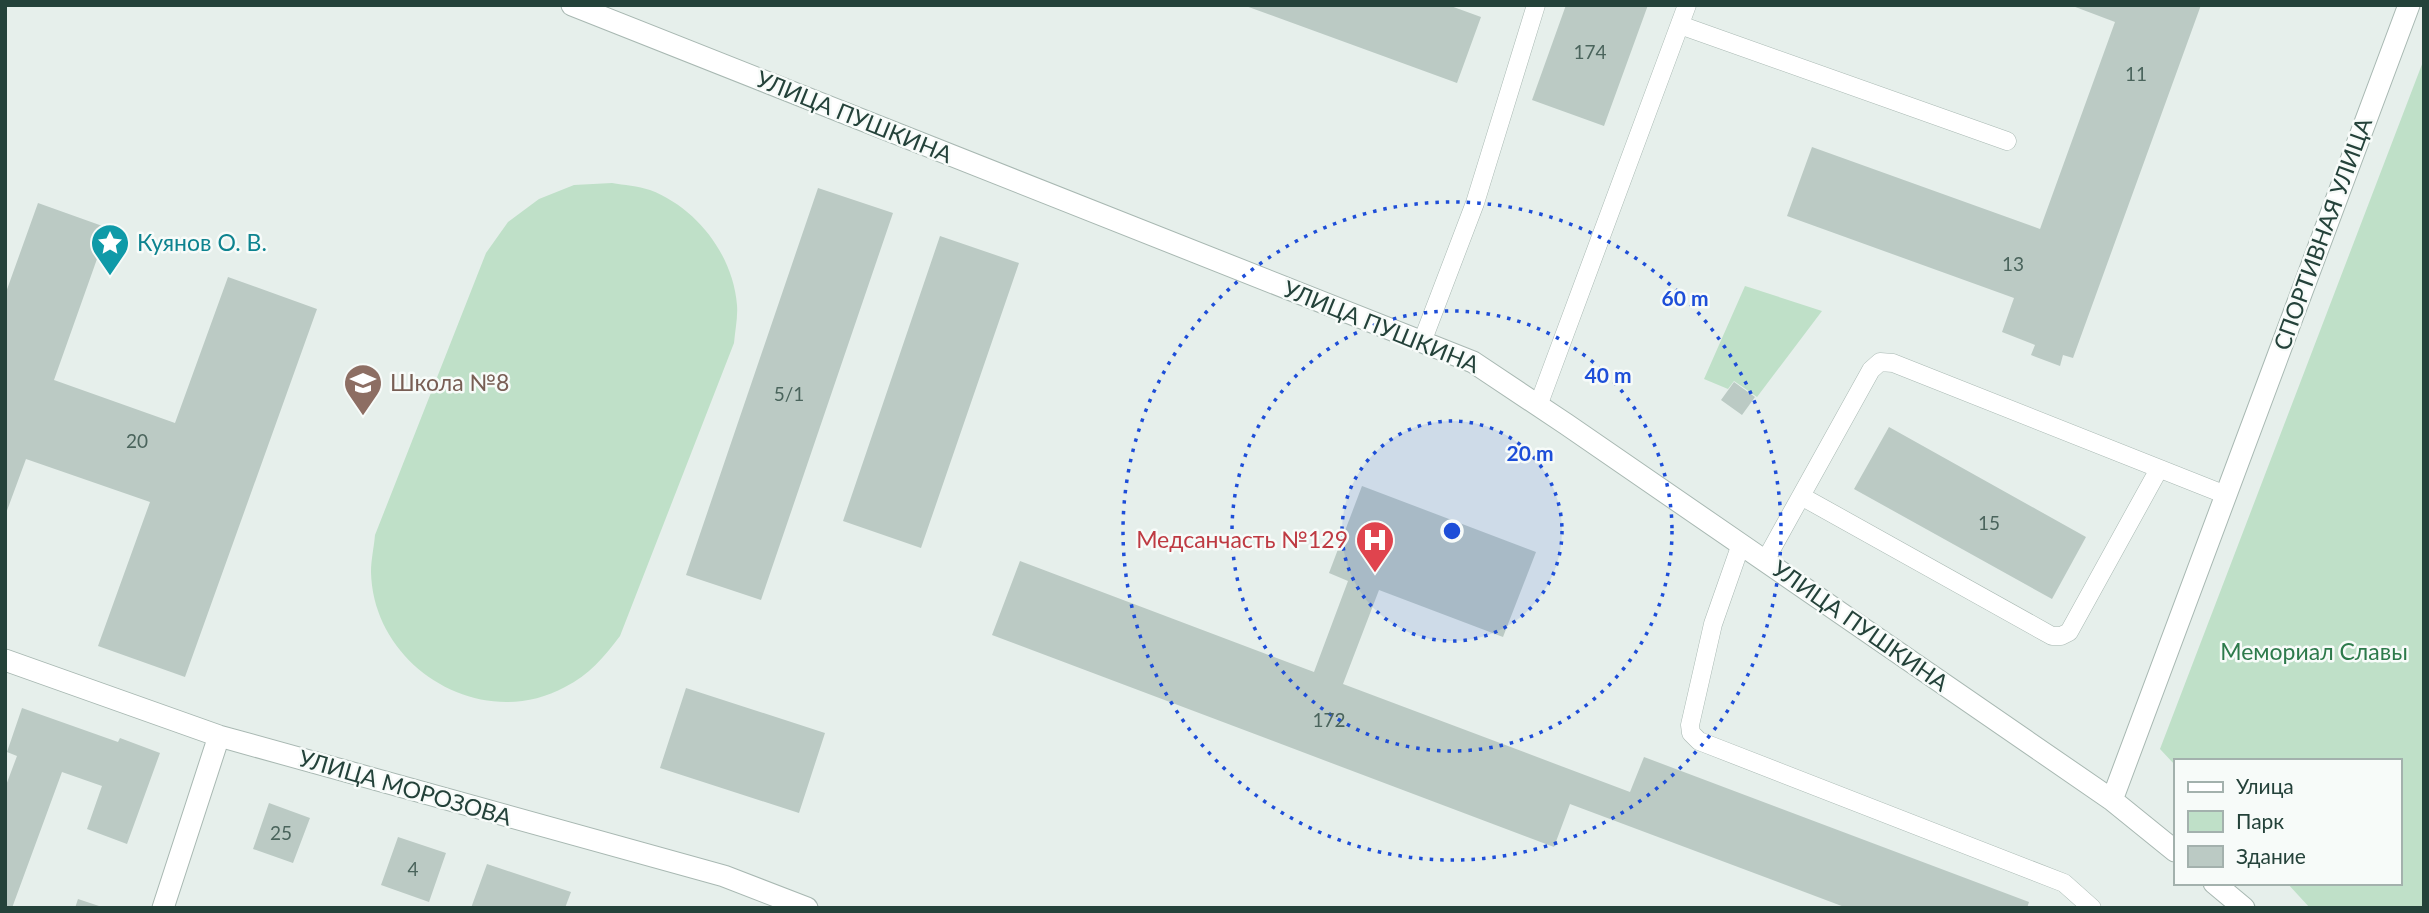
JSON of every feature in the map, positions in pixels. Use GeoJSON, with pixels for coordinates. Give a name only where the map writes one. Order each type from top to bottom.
{"type":"FeatureCollection","features":[{"type":"Feature","properties":{"kind":"street","name":"УЛИЦА ПУШКИНА"},"geometry":{"type":"LineString","coordinates":[[572,5],[1473,362],[2112,800],[2174,851]]}},
{"type":"Feature","properties":{"kind":"street","name":"СПОРТИВНАЯ УЛИЦА"},"geometry":{"type":"LineString","coordinates":[[2112,800],[2409,5]]}},
{"type":"Feature","properties":{"kind":"street","name":"УЛИЦА МОРОЗОВА"},"geometry":{"type":"LineString","coordinates":[[5,660],[219,736],[724,876],[807,908]]}},
{"type":"Feature","properties":{"kind":"street"},"geometry":{"type":"LineString","coordinates":[[163,908],[219,736]]}},
{"type":"Feature","properties":{"kind":"street"},"geometry":{"type":"LineString","coordinates":[[2216,885],[2244,908]]}},
{"type":"Feature","properties":{"kind":"lane"},"geometry":{"type":"LineString","coordinates":[[1422,342],[1475,203],[1536,5]]}},
{"type":"Feature","properties":{"kind":"lane"},"geometry":{"type":"LineString","coordinates":[[1538,405],[1687,5]]}},
{"type":"Feature","properties":{"kind":"lane"},"geometry":{"type":"LineString","coordinates":[[1680,25],[2007,141]]}},
{"type":"Feature","properties":{"kind":"lane"},"geometry":{"type":"LineString","coordinates":[[1765,561],[1871,370],[1880,362],[1894,363],[2226,495]]}},
{"type":"Feature","properties":{"kind":"lane"},"geometry":{"type":"LineString","coordinates":[[1801,496],[2052,636],[2061,636],[2069,632],[2159,469]]}},
{"type":"Feature","properties":{"kind":"lane"},"geometry":{"type":"LineString","coordinates":[[1741,544],[1713,624],[1690,725],[1691,733],[1699,741],[2064,883],[2092,908]]}},
{"type":"Feature","properties":{"kind":"green space","name":"Мемориал Славы"},"geometry":{"type":"Polygon","coordinates":[[[2424,59],[2424,908],[2310,908],[2289,885],[2401,885],[2401,759],[2174,759],[2174,764],[2160,749],[2424,59]]]}},
{"type":"Feature","properties":{"kind":"green space"},"geometry":{"type":"Polygon","coordinates":[[[612,183],[650,190],[667,198],[697,221],[710,235],[728,268],[734,286],[737,310],[734,343],[620,636],[596,665],[565,687],[533,699],[500,702],[467,696],[437,682],[411,662],[390,637],[376,606],[371,572],[375,535],[486,253],[508,222],[539,199],[574,185],[612,183]]]}},
{"type":"Feature","properties":{"kind":"green space"},"geometry":{"type":"Polygon","coordinates":[[[1745,286],[1822,311],[1757,397],[1734,381],[1728,389],[1704,379],[1745,286]]]}},
{"type":"Feature","properties":{"kind":"building"},"geometry":{"type":"Polygon","coordinates":[[[1243,5],[1448,5],[1481,17],[1457,83],[1243,5]]]}},
{"type":"Feature","properties":{"kind":"building"},"geometry":{"type":"Polygon","coordinates":[[[1566,5],[1648,5],[1604,126],[1532,100],[1566,5]]]}},
{"type":"Feature","properties":{"kind":"building"},"geometry":{"type":"Polygon","coordinates":[[[2070,5],[2201,5],[2073,358],[2063,355],[2060,366],[2031,355],[2035,345],[2002,332],[2014,298],[1787,216],[1812,147],[2040,229],[2115,22],[2070,5]]]}},
{"type":"Feature","properties":{"kind":"building"},"geometry":{"type":"Polygon","coordinates":[[[818,188],[893,213],[761,600],[686,575],[818,188]]]}},
{"type":"Feature","properties":{"kind":"building"},"geometry":{"type":"Polygon","coordinates":[[[38,203],[108,228],[54,380],[175,423],[228,277],[317,309],[185,677],[98,646],[150,502],[26,459],[5,516],[5,295],[38,203]]]}},
{"type":"Feature","properties":{"kind":"building"},"geometry":{"type":"Polygon","coordinates":[[[940,236],[1019,263],[921,548],[843,521],[940,236]]]}},
{"type":"Feature","properties":{"kind":"building"},"geometry":{"type":"Polygon","coordinates":[[[1734,382],[1755,397],[1742,415],[1721,400],[1734,382]]]}},
{"type":"Feature","properties":{"kind":"building"},"geometry":{"type":"Polygon","coordinates":[[[1889,427],[2086,537],[2052,599],[1854,489],[1889,427]]]}},
{"type":"Feature","properties":{"kind":"building"},"geometry":{"type":"Polygon","coordinates":[[[1362,486],[1536,552],[1503,637],[1379,590],[1343,684],[1630,792],[1644,757],[2029,902],[2027,908],[1847,908],[1570,804],[1554,847],[992,635],[1020,561],[1314,672],[1348,581],[1329,573],[1362,486]]]}},
{"type":"Feature","properties":{"kind":"building"},"geometry":{"type":"Polygon","coordinates":[[[686,688],[825,733],[799,813],[660,768],[686,688]]]}},
{"type":"Feature","properties":{"kind":"building"},"geometry":{"type":"Polygon","coordinates":[[[22,708],[118,742],[120,738],[160,753],[127,844],[87,829],[102,786],[62,772],[12,908],[5,908],[5,788],[17,756],[7,752],[22,708]]]}},
{"type":"Feature","properties":{"kind":"building"},"geometry":{"type":"Polygon","coordinates":[[[269,803],[310,818],[293,863],[253,849],[269,803]]]}},
{"type":"Feature","properties":{"kind":"building"},"geometry":{"type":"Polygon","coordinates":[[[398,837],[446,853],[429,902],[381,885],[398,837]]]}},
{"type":"Feature","properties":{"kind":"building"},"geometry":{"type":"Polygon","coordinates":[[[487,864],[571,892],[565,908],[471,908],[487,864]]]}},
{"type":"Feature","properties":{"kind":"building"},"geometry":{"type":"Polygon","coordinates":[[[78,899],[102,907],[102,908],[75,908],[78,899]]]}},
{"type":"Feature","properties":{"kind":"place","name":"Куянов О. В."},"geometry":{"type":"Point","coordinates":[110,277]}},
{"type":"Feature","properties":{"kind":"place","name":"Школа №8"},"geometry":{"type":"Point","coordinates":[363,417]}},
{"type":"Feature","properties":{"kind":"place","name":"Медсанчасть №129"},"geometry":{"type":"Point","coordinates":[1375,574]}}]}
